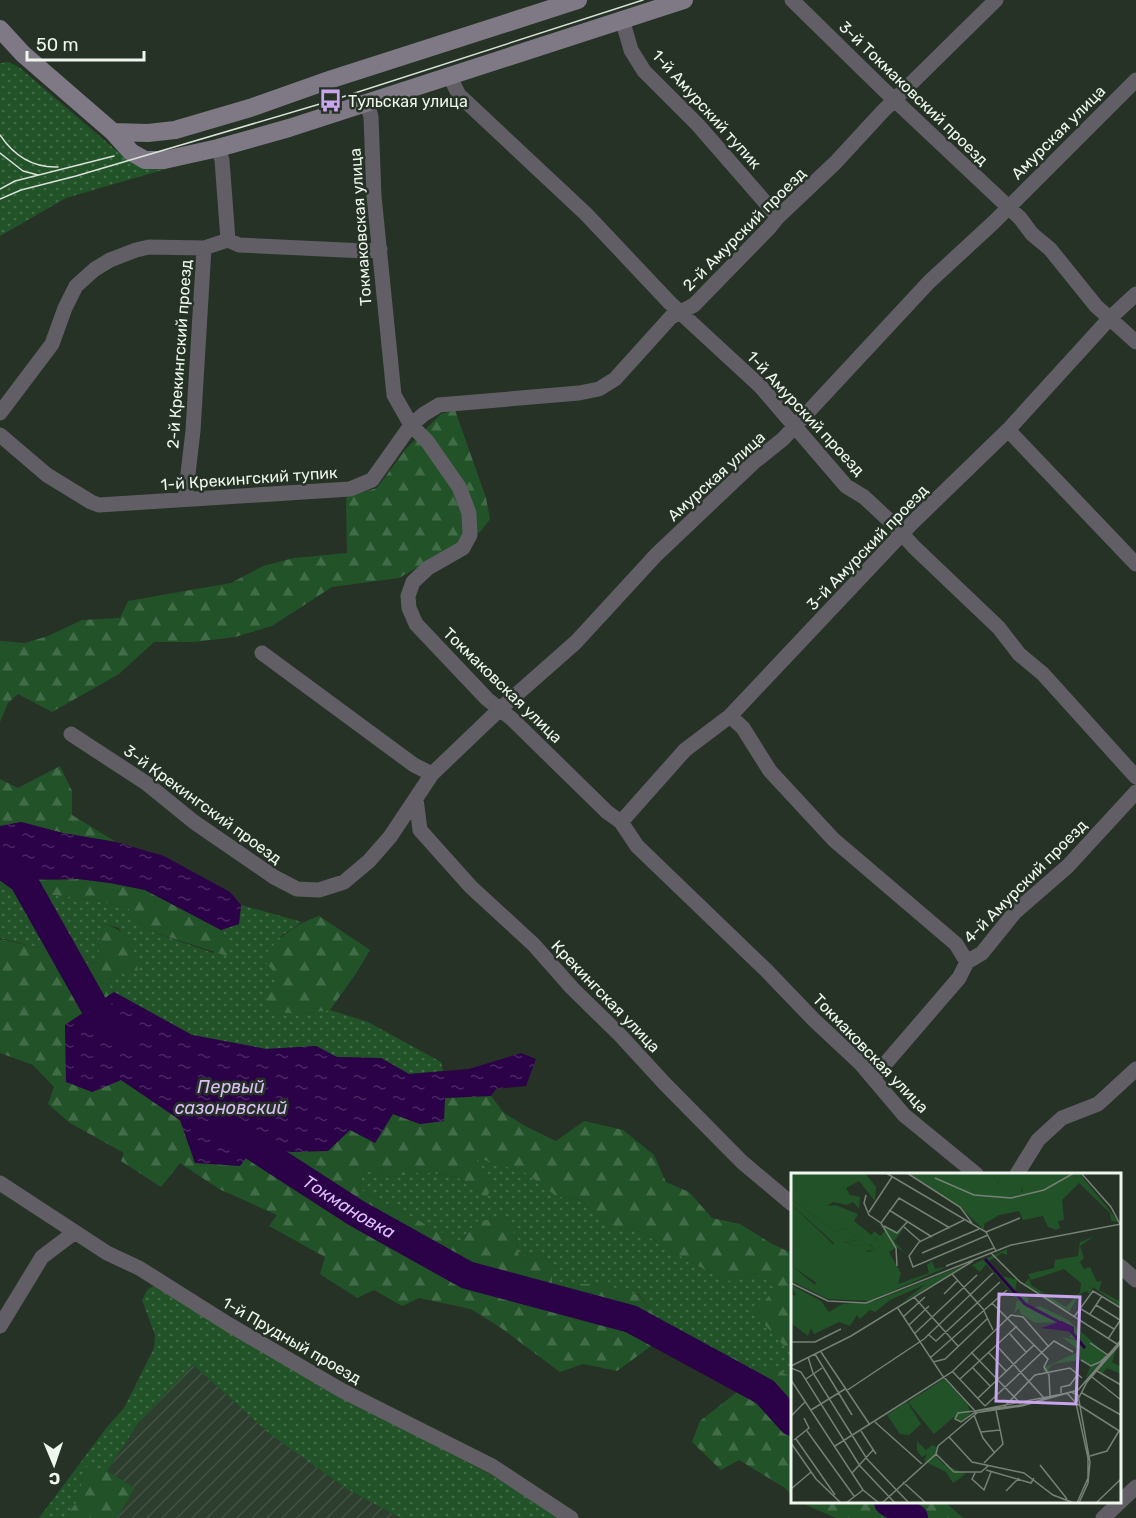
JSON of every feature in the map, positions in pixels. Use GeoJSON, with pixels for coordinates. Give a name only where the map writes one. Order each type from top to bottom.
{"type":"FeatureCollection","features":[{"type":"Feature","properties":{"kind":"street"},"geometry":{"type":"LineString","coordinates":[[113,132],[148,133],[175,130],[250,108],[579,0]]}},
{"type":"Feature","properties":{"kind":"street"},"geometry":{"type":"LineString","coordinates":[[0,29],[23,54],[113,132],[131,152],[145,160],[164,160],[289,128],[684,0]]}},
{"type":"Feature","properties":{"kind":"street","name":"3-й Токмаковский проезд"},"geometry":{"type":"LineString","coordinates":[[792,0],[1008,207],[1032,234],[1050,249],[1096,306],[1136,342]]}},
{"type":"Feature","properties":{"kind":"street","name":"2-й Амурский проезд"},"geometry":{"type":"LineString","coordinates":[[411,424],[439,405],[579,393],[599,389],[615,379],[671,317],[694,305],[778,217],[837,162],[996,0]]}},
{"type":"Feature","properties":{"kind":"street","name":"1-й Амурский тупик"},"geometry":{"type":"LineString","coordinates":[[622,19],[631,50],[644,71],[698,125],[778,217]]}},
{"type":"Feature","properties":{"kind":"street","name":"1-й Амурский проезд"},"geometry":{"type":"LineString","coordinates":[[449,75],[459,95],[586,214],[681,313],[761,387],[846,486],[864,496],[999,628],[1018,654],[1043,674],[1136,777]]}},
{"type":"Feature","properties":{"kind":"street","name":"Амурская улица"},"geometry":{"type":"LineString","coordinates":[[319,890],[344,882],[369,861],[390,837],[432,774],[576,642],[656,555],[753,463],[783,439],[929,282],[1136,80]]}},
{"type":"Feature","properties":{"kind":"street","name":"Токмаковская улица"},"geometry":{"type":"LineString","coordinates":[[367,102],[371,117],[374,196],[394,395],[411,424],[427,441],[459,487],[469,513],[470,535],[463,548],[428,568],[413,582],[408,597],[409,608],[416,624],[487,699],[501,709],[607,812],[621,822],[637,846],[860,1063],[904,1116],[975,1173]]}},
{"type":"Feature","properties":{"kind":"street"},"geometry":{"type":"LineString","coordinates":[[218,148],[222,160],[228,240]]}},
{"type":"Feature","properties":{"kind":"street"},"geometry":{"type":"LineString","coordinates":[[0,413],[52,344],[76,286],[110,260],[148,247],[204,248],[228,240],[239,245],[365,251],[380,249]]}},
{"type":"Feature","properties":{"kind":"street","name":"2-й Крекингский проезд"},"geometry":{"type":"LineString","coordinates":[[185,498],[194,430],[204,248]]}},
{"type":"Feature","properties":{"kind":"street","name":"3-й Амурский проезд"},"geometry":{"type":"LineString","coordinates":[[621,822],[685,750],[730,716],[902,535],[1008,430],[1110,318],[1136,294]]}},
{"type":"Feature","properties":{"kind":"street","name":"1-й Крекингский тупик"},"geometry":{"type":"LineString","coordinates":[[0,435],[47,475],[99,505],[350,489],[372,480],[411,424]]}},
{"type":"Feature","properties":{"kind":"street"},"geometry":{"type":"LineString","coordinates":[[1008,430],[1136,564]]}},
{"type":"Feature","properties":{"kind":"street"},"geometry":{"type":"LineString","coordinates":[[262,653],[414,765],[432,774]]}},
{"type":"Feature","properties":{"kind":"street"},"geometry":{"type":"LineString","coordinates":[[730,716],[743,728],[770,771],[834,840],[956,944],[967,962]]}},
{"type":"Feature","properties":{"kind":"street","name":"3-й Крекингский проезд"},"geometry":{"type":"LineString","coordinates":[[71,734],[146,783],[194,822],[274,878],[297,889],[319,890]]}},
{"type":"Feature","properties":{"kind":"street","name":"4-й Амурский проезд"},"geometry":{"type":"LineString","coordinates":[[873,1078],[959,978],[967,962],[982,953],[1015,912],[1068,866],[1136,792]]}},
{"type":"Feature","properties":{"kind":"street","name":"Крекингская улица"},"geometry":{"type":"LineString","coordinates":[[416,799],[420,830],[471,887],[534,945],[572,988],[742,1162],[791,1203]]}},
{"type":"Feature","properties":{"kind":"street"},"geometry":{"type":"LineString","coordinates":[[1018,1173],[1038,1140],[1062,1118],[1098,1104],[1136,1068]]}},
{"type":"Feature","properties":{"kind":"street","name":"1-й Прудный проезд"},"geometry":{"type":"LineString","coordinates":[[0,1183],[75,1232],[341,1390],[492,1466],[571,1518]]}},
{"type":"Feature","properties":{"kind":"street"},"geometry":{"type":"LineString","coordinates":[[0,1326],[42,1257],[75,1232]]}},
{"type":"Feature","properties":{"kind":"street"},"geometry":{"type":"LineString","coordinates":[[1121,1268],[1136,1280]]}},
{"type":"Feature","properties":{"kind":"street"},"geometry":{"type":"LineString","coordinates":[[1121,1501],[1136,1487]]}},
{"type":"Feature","properties":{"kind":"street"},"geometry":{"type":"LineString","coordinates":[[1103,1518],[1119,1503]]}},
{"type":"Feature","properties":{"kind":"shaded area"},"geometry":{"type":"Polygon","coordinates":[[[193,1365],[271,1435],[347,1489],[400,1518],[117,1518],[135,1488],[107,1471],[139,1422],[193,1365]]]}},
{"type":"Feature","properties":{"kind":"green space"},"geometry":{"type":"Polygon","coordinates":[[[9,62],[20,68],[136,165],[166,169],[66,198],[0,236],[0,63],[9,62]]]}},
{"type":"Feature","properties":{"kind":"green space"},"geometry":{"type":"Polygon","coordinates":[[[455,410],[486,498],[490,519],[481,531],[399,578],[332,587],[272,626],[235,637],[194,642],[154,642],[119,674],[52,712],[18,694],[8,703],[0,722],[0,641],[25,643],[48,636],[82,620],[120,618],[128,601],[231,583],[263,566],[294,558],[347,553],[346,497],[377,488],[405,450],[441,414],[455,410]]]}},
{"type":"Feature","properties":{"kind":"green space"},"geometry":{"type":"Polygon","coordinates":[[[60,766],[72,791],[72,815],[116,842],[63,833],[22,822],[0,826],[0,779],[18,788],[60,766]]]}},
{"type":"Feature","properties":{"kind":"green space"},"geometry":{"type":"Polygon","coordinates":[[[0,874],[54,880],[78,879],[145,890],[221,930],[227,939],[227,956],[147,930],[128,908],[87,899],[43,894],[26,896],[0,888],[0,874]]]}},
{"type":"Feature","properties":{"kind":"green space"},"geometry":{"type":"Polygon","coordinates":[[[0,888],[26,896],[43,894],[87,899],[128,908],[147,930],[213,953],[227,939],[221,930],[239,924],[241,905],[302,922],[281,936],[281,980],[303,1014],[330,1010],[368,1022],[441,1062],[443,1071],[409,1074],[381,1058],[337,1057],[316,1046],[266,1049],[192,1035],[114,992],[105,981],[124,968],[138,973],[119,928],[103,923],[98,946],[102,962],[86,963],[67,948],[39,948],[0,938],[0,888]]]}},
{"type":"Feature","properties":{"kind":"green space"},"geometry":{"type":"Polygon","coordinates":[[[319,916],[370,950],[330,1010],[303,1014],[276,1012],[266,999],[281,980],[262,958],[288,932],[319,916]]]}},
{"type":"Feature","properties":{"kind":"green space"},"geometry":{"type":"Polygon","coordinates":[[[103,923],[120,931],[130,941],[133,948],[138,973],[124,968],[105,981],[114,992],[65,1025],[92,1092],[121,1080],[180,1120],[195,1163],[254,1147],[292,1152],[393,1114],[420,1124],[445,1098],[491,1096],[504,1113],[556,1141],[584,1121],[623,1130],[654,1155],[666,1182],[689,1192],[712,1218],[740,1224],[772,1244],[791,1253],[791,1350],[788,1350],[754,1313],[777,1287],[756,1274],[726,1281],[641,1232],[611,1227],[580,1200],[556,1196],[526,1173],[475,1157],[493,1185],[486,1198],[457,1177],[423,1172],[392,1177],[364,1171],[359,1189],[459,1242],[478,1221],[506,1218],[516,1237],[519,1257],[544,1254],[552,1267],[552,1289],[560,1292],[570,1284],[602,1284],[639,1295],[657,1319],[715,1350],[762,1370],[779,1370],[791,1377],[791,1495],[785,1488],[739,1460],[721,1470],[692,1442],[700,1421],[742,1388],[658,1341],[617,1371],[583,1364],[560,1372],[501,1328],[471,1309],[419,1298],[402,1306],[374,1290],[357,1298],[320,1274],[325,1257],[269,1226],[277,1215],[219,1189],[180,1163],[161,1187],[121,1161],[124,1153],[70,1123],[48,1104],[54,1087],[33,1065],[0,1053],[0,939],[39,948],[67,948],[86,963],[102,962],[98,946],[103,923]]]}},
{"type":"Feature","properties":{"kind":"green space"},"geometry":{"type":"Polygon","coordinates":[[[474,1156],[526,1173],[556,1196],[580,1200],[611,1227],[641,1232],[726,1281],[756,1274],[778,1287],[788,1350],[791,1350],[791,1377],[779,1370],[762,1370],[715,1350],[657,1319],[639,1294],[560,1292],[552,1288],[552,1267],[544,1254],[519,1257],[516,1237],[478,1221],[459,1242],[359,1189],[364,1171],[392,1177],[423,1172],[457,1177],[486,1198],[474,1156]]]}},
{"type":"Feature","properties":{"kind":"green space"},"geometry":{"type":"Polygon","coordinates":[[[156,1285],[338,1395],[486,1472],[562,1518],[400,1518],[347,1489],[271,1435],[193,1365],[139,1422],[107,1471],[87,1467],[76,1503],[64,1518],[39,1518],[107,1427],[124,1408],[154,1348],[155,1335],[142,1300],[148,1289],[156,1285]]]}},
{"type":"Feature","properties":{"kind":"green space"},"geometry":{"type":"Polygon","coordinates":[[[87,1466],[107,1471],[135,1488],[117,1518],[64,1518],[76,1503],[87,1466]]]}},
{"type":"Feature","properties":{"kind":"green space"},"geometry":{"type":"Polygon","coordinates":[[[801,1503],[946,1503],[963,1518],[836,1518],[801,1503]]]}},
{"type":"Feature","properties":{"kind":"water"},"geometry":{"type":"Polygon","coordinates":[[[21,822],[63,833],[116,842],[164,856],[230,892],[241,905],[239,924],[221,930],[145,890],[78,879],[23,880],[0,874],[0,826],[21,822]]]}},
{"type":"Feature","properties":{"kind":"water","name":"Первый сазоновский"},"geometry":{"type":"Polygon","coordinates":[[[114,992],[192,1035],[266,1049],[316,1046],[337,1057],[381,1058],[409,1074],[469,1069],[521,1053],[536,1059],[526,1086],[496,1089],[491,1096],[445,1098],[444,1121],[420,1124],[393,1114],[375,1143],[350,1130],[328,1151],[292,1152],[254,1147],[240,1166],[195,1163],[180,1120],[121,1080],[92,1092],[66,1082],[65,1025],[114,992]]]}},
{"type":"Feature","properties":{"kind":"waterway","name":"Токмановка"},"geometry":{"type":"LineString","coordinates":[[0,863],[23,880],[94,1006],[119,1034]]}},
{"type":"Feature","properties":{"kind":"waterway","name":"Токмановка"},"geometry":{"type":"LineString","coordinates":[[222,1122],[254,1147],[356,1213],[467,1275],[631,1319],[765,1392],[791,1421]]}},
{"type":"Feature","properties":{"kind":"waterway","name":"Токмановка"},"geometry":{"type":"LineString","coordinates":[[890,1503],[914,1518]]}},
{"type":"Feature","properties":{"kind":"tram line"},"geometry":{"type":"LineString","coordinates":[[0,199],[21,190],[330,101],[643,0]]}},
{"type":"Feature","properties":{"kind":"tram line"},"geometry":{"type":"LineString","coordinates":[[0,135],[11,149],[32,163],[58,167]]}},
{"type":"Feature","properties":{"kind":"tram line"},"geometry":{"type":"LineString","coordinates":[[0,153],[23,171],[38,175]]}},
{"type":"Feature","properties":{"kind":"tram line"},"geometry":{"type":"LineString","coordinates":[[0,189],[15,181],[114,156]]}},
{"type":"Feature","properties":{"kind":"place","name":"Тульская улица"},"geometry":{"type":"Point","coordinates":[330,101]}}]}
